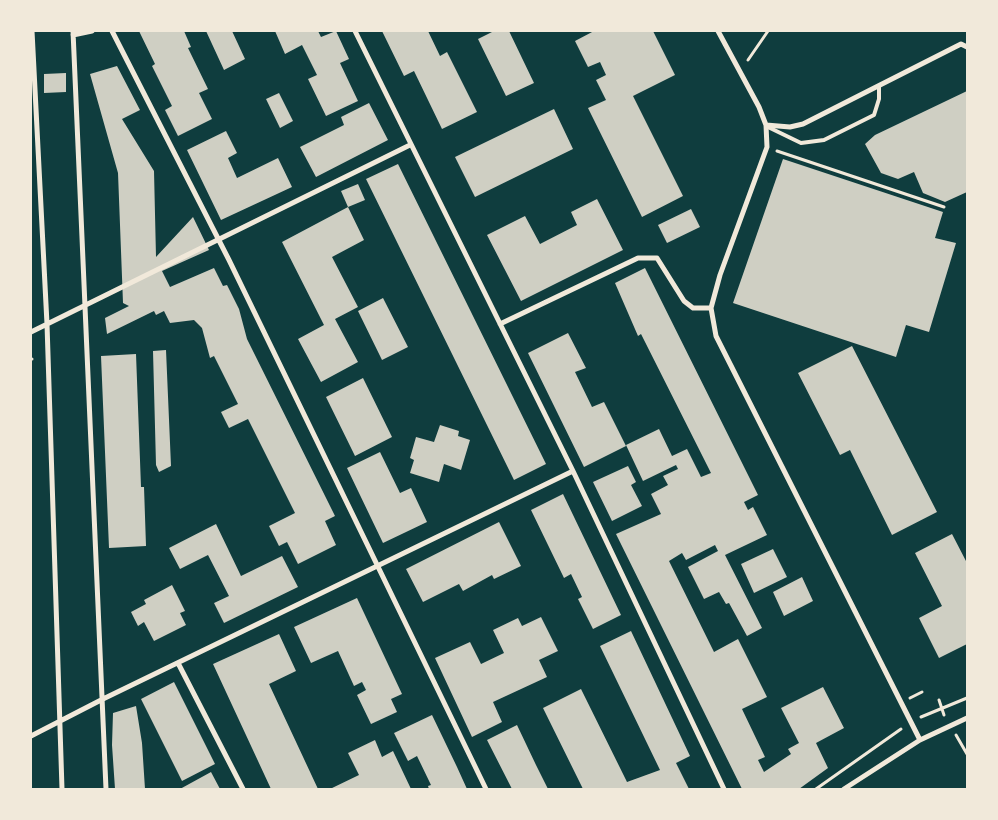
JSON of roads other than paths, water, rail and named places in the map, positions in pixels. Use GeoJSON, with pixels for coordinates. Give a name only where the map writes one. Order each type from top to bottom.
{"type":"FeatureCollection","features":[{"type":"Feature","properties":{"kind":"street"},"geometry":{"type":"LineString","coordinates":[[32,31],[47,324],[62,789]]}},
{"type":"Feature","properties":{"kind":"street"},"geometry":{"type":"LineString","coordinates":[[92,31],[73,33],[106,789]]}},
{"type":"Feature","properties":{"kind":"street"},"geometry":{"type":"LineString","coordinates":[[112,31],[219,240],[486,789]]}},
{"type":"Feature","properties":{"kind":"street"},"geometry":{"type":"LineString","coordinates":[[355,31],[573,471],[724,789]]}},
{"type":"Feature","properties":{"kind":"street"},"geometry":{"type":"LineString","coordinates":[[718,31],[759,107],[766,126],[767,147],[720,274],[711,308],[716,336],[920,740]]}},
{"type":"Feature","properties":{"kind":"street"},"geometry":{"type":"LineString","coordinates":[[766,126],[790,127],[803,124],[961,44],[967,47]]}},
{"type":"Feature","properties":{"kind":"street"},"geometry":{"type":"LineString","coordinates":[[31,332],[410,145]]}},
{"type":"Feature","properties":{"kind":"street"},"geometry":{"type":"LineString","coordinates":[[500,324],[638,258],[657,258],[684,301],[693,308],[711,308]]}},
{"type":"Feature","properties":{"kind":"street"},"geometry":{"type":"LineString","coordinates":[[31,736],[103,699],[573,471]]}},
{"type":"Feature","properties":{"kind":"street"},"geometry":{"type":"LineString","coordinates":[[178,663],[243,789]]}},
{"type":"Feature","properties":{"kind":"street"},"geometry":{"type":"LineString","coordinates":[[844,789],[920,740],[950,724],[967,718]]}},
{"type":"Feature","properties":{"kind":"lane"},"geometry":{"type":"LineString","coordinates":[[766,126],[801,143],[824,140],[874,115],[879,99],[879,87]]}}]}
